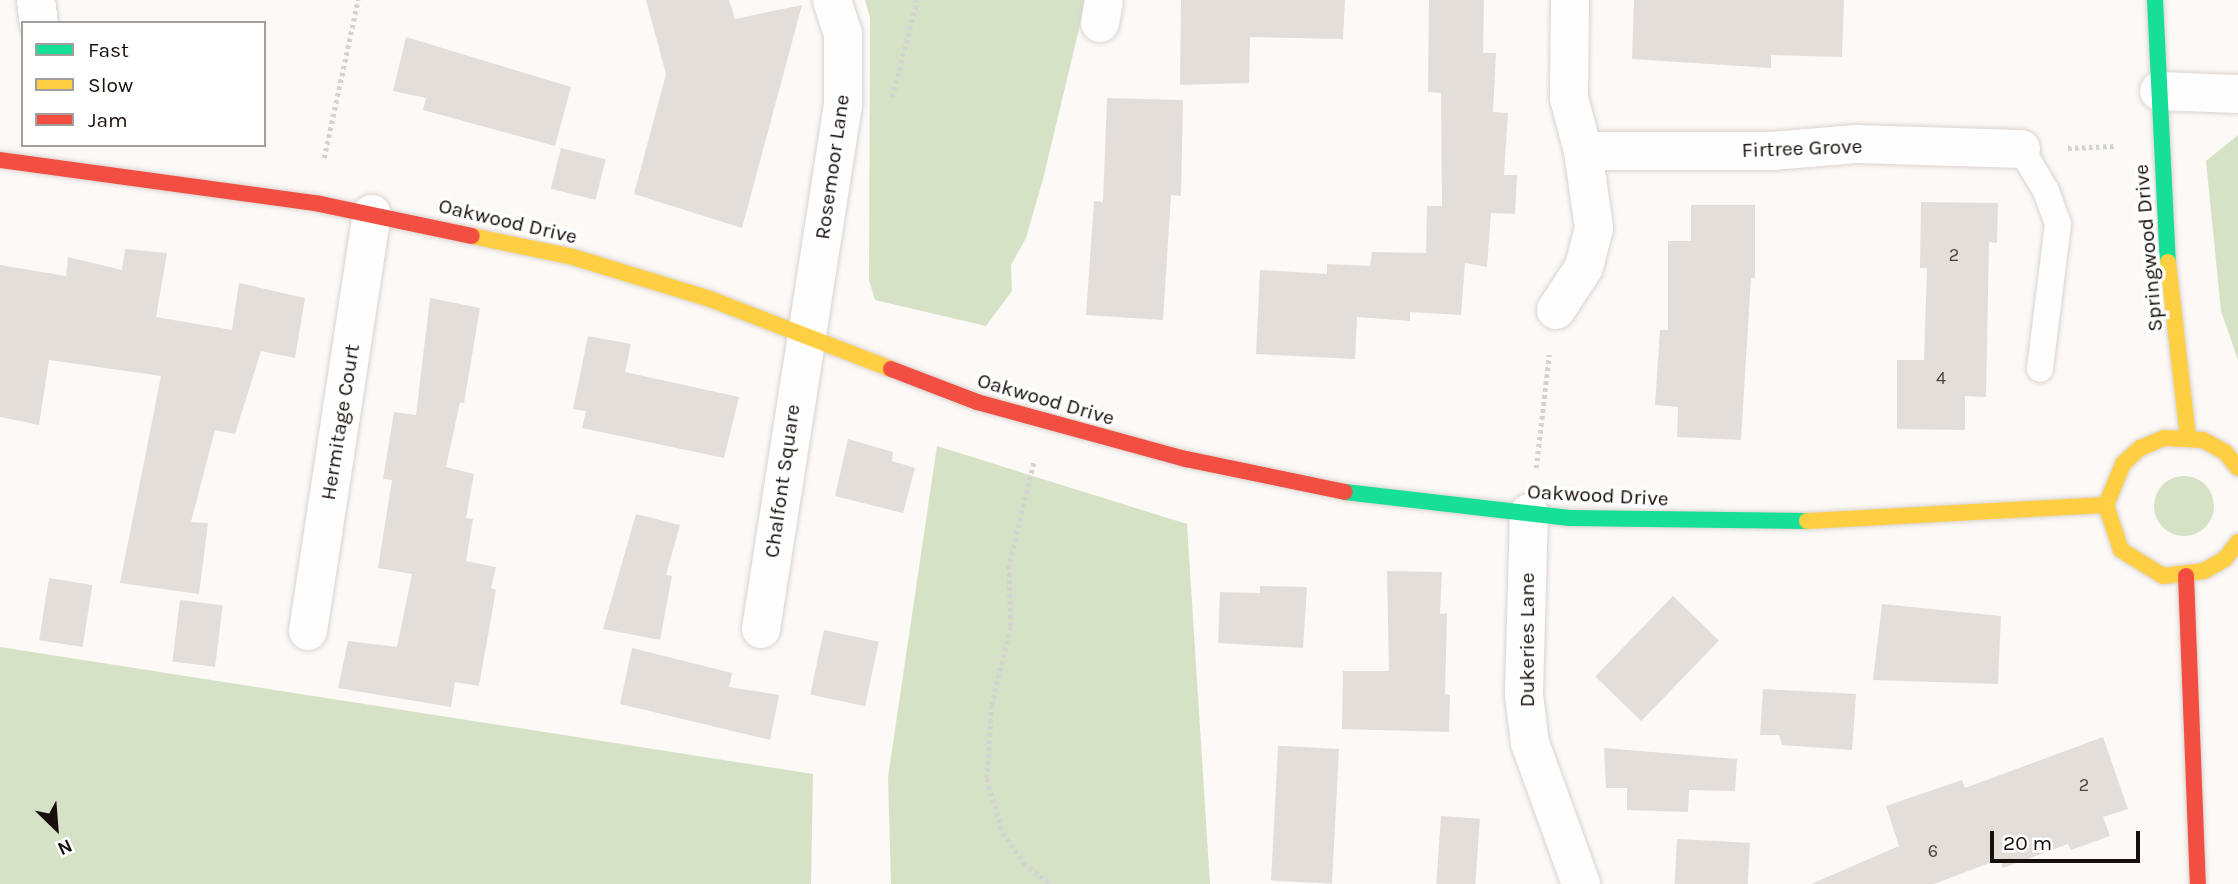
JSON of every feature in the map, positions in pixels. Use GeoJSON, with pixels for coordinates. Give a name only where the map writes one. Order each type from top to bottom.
{"type":"FeatureCollection","features":[{"type":"Feature","properties":{"kind":"street"},"geometry":{"type":"LineString","coordinates":[[36,0],[39,21]]}},
{"type":"Feature","properties":{"kind":"street","name":"Rosemoor Lane"},"geometry":{"type":"LineString","coordinates":[[804,333],[843,105],[843,34],[832,0]]}},
{"type":"Feature","properties":{"kind":"street"},"geometry":{"type":"LineString","coordinates":[[1556,310],[1584,267],[1594,228],[1583,151],[1569,98],[1570,0]]}},
{"type":"Feature","properties":{"kind":"street","name":"Springwood Drive"},"geometry":{"type":"LineString","coordinates":[[2155,0],[2166,258],[2188,437]]}},
{"type":"Feature","properties":{"kind":"street"},"geometry":{"type":"LineString","coordinates":[[2158,73],[2238,94]]}},
{"type":"Feature","properties":{"kind":"street","name":"Firtree Grove"},"geometry":{"type":"LineString","coordinates":[[1583,151],[1772,151],[1856,144],[2021,149]]}},
{"type":"Feature","properties":{"kind":"street","name":"Oakwood Drive"},"geometry":{"type":"LineString","coordinates":[[19,156],[320,204],[573,257],[804,333],[938,388],[1047,422],[1186,459],[1380,499],[1530,513],[1804,521],[2106,505]]}},
{"type":"Feature","properties":{"kind":"street","name":"Hermitage Court"},"geometry":{"type":"LineString","coordinates":[[308,631],[372,214]]}},
{"type":"Feature","properties":{"kind":"street","name":"Chalfont Square"},"geometry":{"type":"LineString","coordinates":[[761,629],[804,333]]}},
{"type":"Feature","properties":{"kind":"street"},"geometry":{"type":"LineString","coordinates":[[2238,468],[2225,452],[2188,437],[2164,438],[2140,448],[2123,464],[2106,505],[2121,550],[2163,576],[2186,576],[2225,559],[2238,542]]}},
{"type":"Feature","properties":{"kind":"street","name":"Dukeries Lane"},"geometry":{"type":"LineString","coordinates":[[1530,513],[1524,695],[1530,743],[1581,884]]}},
{"type":"Feature","properties":{"kind":"street"},"geometry":{"type":"LineString","coordinates":[[2186,576],[2198,884]]}},
{"type":"Feature","properties":{"kind":"lane"},"geometry":{"type":"LineString","coordinates":[[2021,149],[2046,191],[2058,224],[2040,369]]}},
{"type":"Feature","properties":{"kind":"path"},"geometry":{"type":"LineString","coordinates":[[320,204],[324,162],[358,0]]}},
{"type":"Feature","properties":{"kind":"path"},"geometry":{"type":"LineString","coordinates":[[2021,149],[2130,146]]}},
{"type":"Feature","properties":{"kind":"path"},"geometry":{"type":"LineString","coordinates":[[1536,476],[1556,310]]}},
{"type":"Feature","properties":{"kind":"path"},"geometry":{"type":"LineString","coordinates":[[1047,422],[1025,493],[1009,566],[1011,627],[992,705],[987,779],[1003,834],[1024,863],[1049,884]]}},
{"type":"Feature","properties":{"kind":"green space"},"geometry":{"type":"Polygon","coordinates":[[[865,0],[1086,0],[1043,179],[1026,238],[1011,265],[1012,291],[986,326],[875,300],[869,280],[870,18],[865,0]]]}},
{"type":"Feature","properties":{"kind":"green space"},"geometry":{"type":"Polygon","coordinates":[[[2238,135],[2238,360],[2221,311],[2206,161],[2238,135]]]}},
{"type":"Feature","properties":{"kind":"green space"},"geometry":{"type":"Polygon","coordinates":[[[937,446],[1187,524],[1210,884],[891,884],[888,777],[937,446]]]}},
{"type":"Feature","properties":{"kind":"green space"},"geometry":{"type":"Polygon","coordinates":[[[2184,476],[2201,481],[2209,489],[2214,506],[2209,523],[2201,531],[2184,536],[2167,531],[2159,523],[2154,506],[2159,489],[2167,481],[2184,476]]]}},
{"type":"Feature","properties":{"kind":"green space"},"geometry":{"type":"Polygon","coordinates":[[[0,647],[813,774],[811,884],[0,884],[0,647]]]}},
{"type":"Feature","properties":{"kind":"building"},"geometry":{"type":"Polygon","coordinates":[[[646,0],[729,0],[735,19],[802,5],[742,228],[634,194],[666,74],[646,0]]]}},
{"type":"Feature","properties":{"kind":"building"},"geometry":{"type":"Polygon","coordinates":[[[1181,0],[1345,0],[1343,39],[1250,37],[1249,83],[1180,85],[1181,0]]]}},
{"type":"Feature","properties":{"kind":"building"},"geometry":{"type":"Polygon","coordinates":[[[1429,0],[1484,0],[1483,53],[1496,53],[1493,112],[1508,113],[1504,175],[1517,175],[1515,214],[1491,213],[1487,267],[1465,263],[1461,315],[1410,312],[1410,321],[1357,317],[1355,359],[1256,354],[1260,270],[1327,274],[1327,264],[1370,266],[1372,252],[1426,253],[1427,206],[1442,206],[1441,93],[1428,92],[1429,0]]]}},
{"type":"Feature","properties":{"kind":"building"},"geometry":{"type":"Polygon","coordinates":[[[1634,0],[1844,0],[1842,57],[1771,55],[1771,68],[1632,59],[1634,0]]]}},
{"type":"Feature","properties":{"kind":"building"},"geometry":{"type":"Polygon","coordinates":[[[406,37],[571,87],[555,146],[423,110],[426,98],[393,91],[406,37]]]}},
{"type":"Feature","properties":{"kind":"building"},"geometry":{"type":"Polygon","coordinates":[[[1107,98],[1183,100],[1181,196],[1171,195],[1163,320],[1086,315],[1094,201],[1103,202],[1107,98]]]}},
{"type":"Feature","properties":{"kind":"building"},"geometry":{"type":"Polygon","coordinates":[[[561,148],[606,159],[595,200],[551,189],[561,148]]]}},
{"type":"Feature","properties":{"kind":"building"},"geometry":{"type":"Polygon","coordinates":[[[1921,202],[1998,203],[1997,243],[1989,242],[1986,397],[1965,396],[1965,430],[1897,429],[1897,360],[1924,360],[1927,268],[1920,268],[1921,202]]]}},
{"type":"Feature","properties":{"kind":"building"},"geometry":{"type":"Polygon","coordinates":[[[1691,205],[1755,205],[1755,278],[1751,278],[1741,440],[1677,437],[1678,407],[1655,405],[1660,330],[1668,330],[1668,241],[1691,241],[1691,205]]]}},
{"type":"Feature","properties":{"kind":"building"},"geometry":{"type":"Polygon","coordinates":[[[125,249],[167,253],[156,317],[232,330],[239,283],[305,298],[295,358],[261,351],[235,434],[215,430],[191,522],[208,523],[199,594],[120,583],[161,376],[49,360],[39,425],[0,417],[0,265],[66,276],[68,257],[122,270],[125,249]]]}},
{"type":"Feature","properties":{"kind":"building"},"geometry":{"type":"Polygon","coordinates":[[[430,298],[480,308],[464,403],[460,402],[446,467],[474,474],[466,518],[473,519],[466,561],[496,567],[491,588],[496,590],[479,686],[455,682],[451,707],[338,688],[348,641],[397,647],[412,574],[378,568],[392,480],[383,479],[394,412],[416,415],[430,298]]]}},
{"type":"Feature","properties":{"kind":"building"},"geometry":{"type":"Polygon","coordinates":[[[588,336],[631,344],[625,372],[739,397],[724,458],[582,428],[586,411],[573,409],[588,336]]]}},
{"type":"Feature","properties":{"kind":"building"},"geometry":{"type":"Polygon","coordinates":[[[848,439],[893,452],[892,461],[915,468],[903,513],[835,496],[848,439]]]}},
{"type":"Feature","properties":{"kind":"building"},"geometry":{"type":"Polygon","coordinates":[[[636,514],[680,525],[666,575],[672,576],[660,640],[603,629],[636,514]]]}},
{"type":"Feature","properties":{"kind":"building"},"geometry":{"type":"Polygon","coordinates":[[[1387,571],[1442,572],[1440,614],[1447,613],[1445,694],[1450,695],[1449,732],[1342,729],[1343,671],[1389,671],[1387,571]]]}},
{"type":"Feature","properties":{"kind":"building"},"geometry":{"type":"Polygon","coordinates":[[[49,578],[92,585],[83,647],[39,640],[49,578]]]}},
{"type":"Feature","properties":{"kind":"building"},"geometry":{"type":"Polygon","coordinates":[[[1260,586],[1307,587],[1303,648],[1218,643],[1220,592],[1260,593],[1260,586]]]}},
{"type":"Feature","properties":{"kind":"building"},"geometry":{"type":"Polygon","coordinates":[[[1673,596],[1719,640],[1641,721],[1595,677],[1673,596]]]}},
{"type":"Feature","properties":{"kind":"building"},"geometry":{"type":"Polygon","coordinates":[[[180,600],[223,605],[215,667],[172,662],[180,600]]]}},
{"type":"Feature","properties":{"kind":"building"},"geometry":{"type":"Polygon","coordinates":[[[1882,604],[2001,616],[1998,684],[1873,680],[1882,604]]]}},
{"type":"Feature","properties":{"kind":"building"},"geometry":{"type":"Polygon","coordinates":[[[824,630],[879,642],[865,706],[810,695],[824,630]]]}},
{"type":"Feature","properties":{"kind":"building"},"geometry":{"type":"Polygon","coordinates":[[[632,648],[732,673],[729,687],[779,695],[770,740],[620,704],[632,648]]]}},
{"type":"Feature","properties":{"kind":"building"},"geometry":{"type":"Polygon","coordinates":[[[1763,689],[1856,694],[1852,750],[1782,745],[1779,735],[1760,735],[1763,689]]]}},
{"type":"Feature","properties":{"kind":"building"},"geometry":{"type":"Polygon","coordinates":[[[2103,737],[2128,809],[2103,817],[2110,836],[2071,850],[2068,844],[2003,868],[2000,859],[1934,884],[1811,884],[1899,846],[1886,806],[1962,780],[1965,788],[2103,737]]]}},
{"type":"Feature","properties":{"kind":"building"},"geometry":{"type":"Polygon","coordinates":[[[1278,746],[1339,749],[1332,884],[1271,881],[1278,746]]]}},
{"type":"Feature","properties":{"kind":"building"},"geometry":{"type":"Polygon","coordinates":[[[1604,748],[1737,759],[1735,791],[1689,790],[1688,812],[1627,810],[1627,788],[1606,788],[1604,748]]]}},
{"type":"Feature","properties":{"kind":"building"},"geometry":{"type":"Polygon","coordinates":[[[1441,816],[1480,819],[1475,884],[1436,884],[1441,816]]]}},
{"type":"Feature","properties":{"kind":"building"},"geometry":{"type":"Polygon","coordinates":[[[1677,839],[1750,843],[1748,884],[1675,884],[1677,839]]]}},
{"type":"Feature","properties":{"kind":"traffic: fast"},"geometry":{"type":"LineString","coordinates":[[2155,0],[2168,262]]}},
{"type":"Feature","properties":{"kind":"traffic: fast"},"geometry":{"type":"LineString","coordinates":[[1345,492],[1570,518],[1807,521]]}},
{"type":"Feature","properties":{"kind":"traffic: slow"},"geometry":{"type":"LineString","coordinates":[[472,236],[573,257],[710,299],[891,369]]}},
{"type":"Feature","properties":{"kind":"traffic: slow"},"geometry":{"type":"LineString","coordinates":[[2168,262],[2188,437]]}},
{"type":"Feature","properties":{"kind":"traffic: slow"},"geometry":{"type":"LineString","coordinates":[[2238,468],[2225,452],[2203,440],[2164,438],[2140,448],[2123,464],[2106,505],[2121,550],[2163,576],[2204,571],[2225,559],[2238,542]]}},
{"type":"Feature","properties":{"kind":"traffic: slow"},"geometry":{"type":"LineString","coordinates":[[1807,521],[2106,505]]}},
{"type":"Feature","properties":{"kind":"traffic: jam"},"geometry":{"type":"LineString","coordinates":[[0,160],[320,204],[472,236]]}},
{"type":"Feature","properties":{"kind":"traffic: jam"},"geometry":{"type":"LineString","coordinates":[[891,369],[977,402],[1186,459],[1345,492]]}},
{"type":"Feature","properties":{"kind":"traffic: jam"},"geometry":{"type":"LineString","coordinates":[[2186,576],[2198,884]]}}]}
